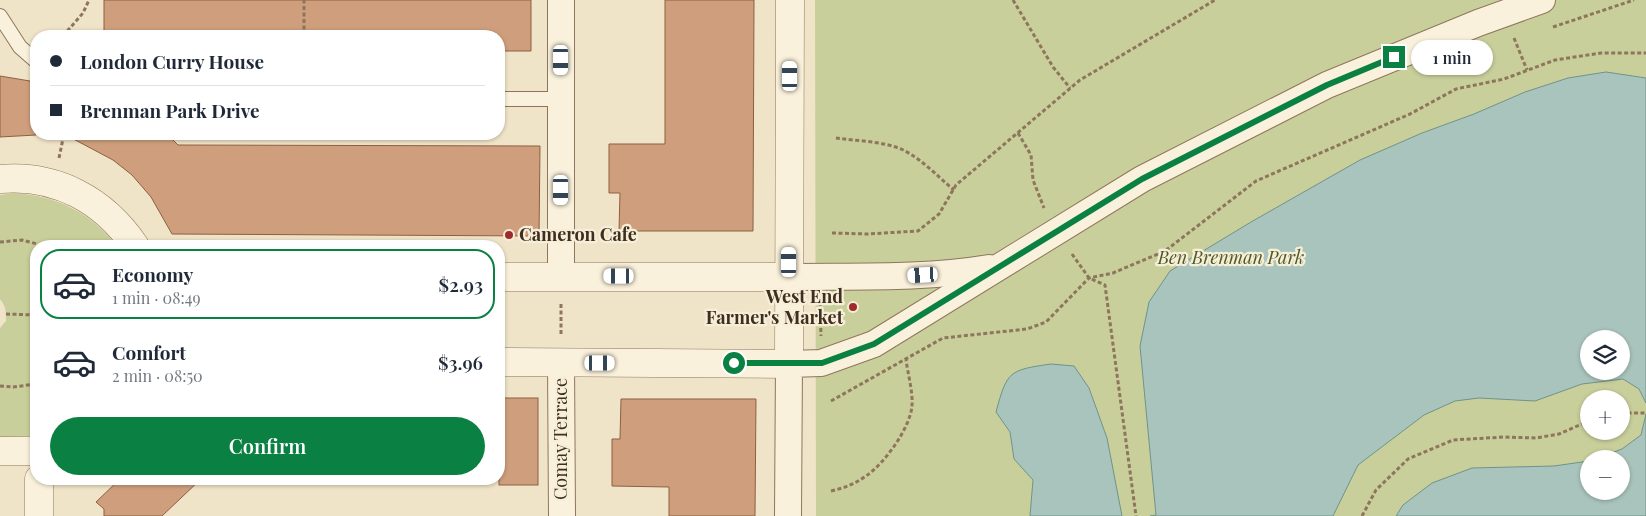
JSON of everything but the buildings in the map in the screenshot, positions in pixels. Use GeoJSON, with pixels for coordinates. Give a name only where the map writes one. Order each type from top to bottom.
{"type":"FeatureCollection","features":[{"type":"Feature","properties":{"kind":"street"},"geometry":{"type":"LineString","coordinates":[[561,0],[561,276]]}},
{"type":"Feature","properties":{"kind":"street"},"geometry":{"type":"LineString","coordinates":[[788,516],[790,0]]}},
{"type":"Feature","properties":{"kind":"street"},"geometry":{"type":"LineString","coordinates":[[505,362],[822,363],[874,344],[1142,179],[1327,85],[1478,23],[1542,0]]}},
{"type":"Feature","properties":{"kind":"street"},"geometry":{"type":"LineString","coordinates":[[0,180],[28,178],[54,183],[72,190],[99,206],[119,224],[131,240]]}},
{"type":"Feature","properties":{"kind":"street"},"geometry":{"type":"LineString","coordinates":[[505,277],[789,277],[960,273],[1002,266]]}},
{"type":"Feature","properties":{"kind":"street","name":"Comay Terrace"},"geometry":{"type":"LineString","coordinates":[[561,362],[562,516]]}},
{"type":"Feature","properties":{"kind":"street"},"geometry":{"type":"LineString","coordinates":[[0,451],[30,452]]}},
{"type":"Feature","properties":{"kind":"street"},"geometry":{"type":"LineString","coordinates":[[39,485],[39,516]]}},
{"type":"Feature","properties":{"kind":"lane"},"geometry":{"type":"LineString","coordinates":[[0,16],[20,47],[30,56]]}},
{"type":"Feature","properties":{"kind":"lane"},"geometry":{"type":"LineString","coordinates":[[505,99],[561,99]]}},
{"type":"Feature","properties":{"kind":"path"},"geometry":{"type":"LineString","coordinates":[[68,30],[83,13],[88,0]]}},
{"type":"Feature","properties":{"kind":"path"},"geometry":{"type":"LineString","coordinates":[[304,0],[304,30]]}},
{"type":"Feature","properties":{"kind":"path"},"geometry":{"type":"LineString","coordinates":[[1013,0],[1053,68],[1070,88]]}},
{"type":"Feature","properties":{"kind":"path"},"geometry":{"type":"LineString","coordinates":[[832,233],[867,234],[918,231],[938,214],[956,185],[1080,80],[1215,0]]}},
{"type":"Feature","properties":{"kind":"path"},"geometry":{"type":"LineString","coordinates":[[1547,28],[1634,0]]}},
{"type":"Feature","properties":{"kind":"path"},"geometry":{"type":"LineString","coordinates":[[1514,37],[1522,35]]}},
{"type":"Feature","properties":{"kind":"path"},"geometry":{"type":"LineString","coordinates":[[831,401],[943,338],[1027,329],[1046,322],[1089,278],[1113,273],[1165,251],[1256,181],[1410,114],[1456,90],[1504,79],[1556,60],[1601,53],[1646,53]]}},
{"type":"Feature","properties":{"kind":"path"},"geometry":{"type":"LineString","coordinates":[[1018,133],[1031,155],[1033,180],[1045,209],[1089,278],[1105,285],[1136,516]]}},
{"type":"Feature","properties":{"kind":"path"},"geometry":{"type":"LineString","coordinates":[[836,138],[882,144],[901,150],[918,159],[954,190]]}},
{"type":"Feature","properties":{"kind":"path"},"geometry":{"type":"LineString","coordinates":[[0,242],[22,240],[30,242]]}},
{"type":"Feature","properties":{"kind":"path"},"geometry":{"type":"LineString","coordinates":[[561,276],[561,362]]}},
{"type":"Feature","properties":{"kind":"path"},"geometry":{"type":"LineString","coordinates":[[820,298],[820,336]]}},
{"type":"Feature","properties":{"kind":"path"},"geometry":{"type":"LineString","coordinates":[[6,314],[30,315]]}},
{"type":"Feature","properties":{"kind":"path"},"geometry":{"type":"LineString","coordinates":[[831,491],[848,487],[868,475],[889,453],[904,431],[912,406],[906,360]]}},
{"type":"Feature","properties":{"kind":"path"},"geometry":{"type":"LineString","coordinates":[[0,386],[13,387],[30,385]]}},
{"type":"Feature","properties":{"kind":"path"},"geometry":{"type":"LineString","coordinates":[[1630,414],[1646,413]]}},
{"type":"Feature","properties":{"kind":"path"},"geometry":{"type":"LineString","coordinates":[[1362,516],[1376,490],[1408,459],[1453,440],[1504,437],[1536,438],[1559,434],[1580,425]]}},
{"type":"Feature","properties":{"kind":"green space","name":"Ben Brenman Park"},"geometry":{"type":"Polygon","coordinates":[[[815,0],[1646,0],[1646,516],[816,516],[815,0]]]}},
{"type":"Feature","properties":{"kind":"green space"},"geometry":{"type":"Polygon","coordinates":[[[14,193],[58,202],[84,215],[112,240],[30,240],[30,436],[0,437],[0,328],[6,321],[5,309],[0,299],[0,195],[14,193]]]}},
{"type":"Feature","properties":{"kind":"water"},"geometry":{"type":"Polygon","coordinates":[[[1606,72],[1646,78],[1646,403],[1639,389],[1625,380],[1630,380],[1630,330],[1580,330],[1580,380],[1615,380],[1582,384],[1535,401],[1479,398],[1455,401],[1424,415],[1358,465],[1333,516],[1150,516],[1156,515],[1140,346],[1149,302],[1170,271],[1360,160],[1525,92],[1568,78],[1606,72]]]}},
{"type":"Feature","properties":{"kind":"water"},"geometry":{"type":"Polygon","coordinates":[[[1051,364],[1074,366],[1089,388],[1107,438],[1122,516],[1030,516],[1033,480],[1014,459],[1010,432],[996,412],[1003,388],[1012,375],[1026,368],[1051,364]]]}},
{"type":"Feature","properties":{"kind":"water"},"geometry":{"type":"Polygon","coordinates":[[[1646,414],[1646,516],[1396,516],[1403,505],[1432,483],[1472,468],[1554,466],[1580,462],[1580,500],[1630,500],[1630,450],[1619,450],[1641,435],[1646,414]]]}},
{"type":"Feature","properties":{"kind":"place","name":"Cameron Cafe"},"geometry":{"type":"Point","coordinates":[509,235]}},
{"type":"Feature","properties":{"kind":"place","name":"West End Farmer's Market"},"geometry":{"type":"Point","coordinates":[853,307]}},
{"type":"Feature","properties":{"kind":"route"},"geometry":{"type":"LineString","coordinates":[[734,363],[822,363],[874,344],[1142,179],[1327,85],[1394,57]]}}]}
